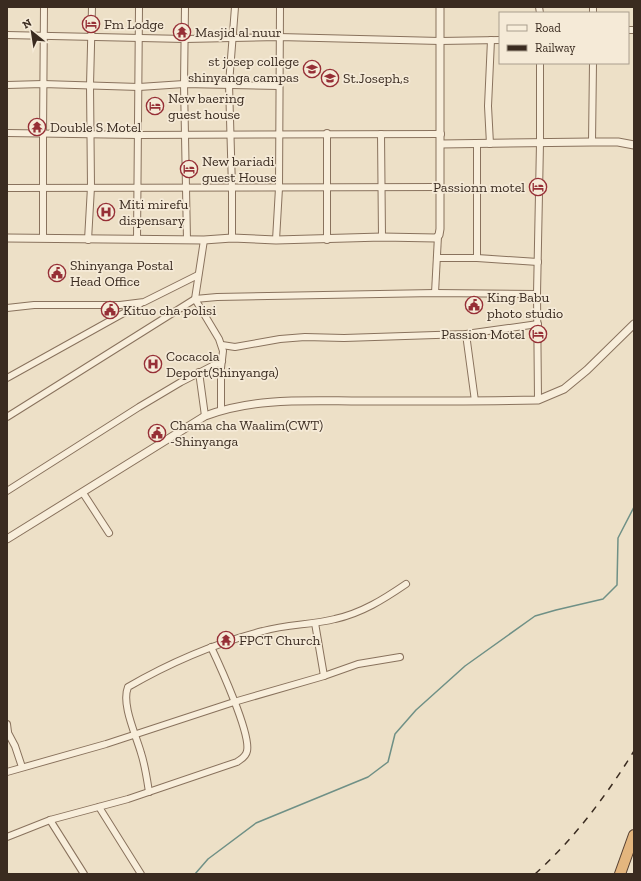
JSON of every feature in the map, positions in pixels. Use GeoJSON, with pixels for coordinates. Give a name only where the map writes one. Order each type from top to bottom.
{"type":"FeatureCollection","features":[{"type":"Feature","properties":{"kind":"highway"},"geometry":{"type":"LineString","coordinates":[[620,874],[634,835]]}},
{"type":"Feature","properties":{"kind":"street"},"geometry":{"type":"LineString","coordinates":[[43,238],[44,187],[42,133],[44,7]]}},
{"type":"Feature","properties":{"kind":"street"},"geometry":{"type":"LineString","coordinates":[[88,240],[91,187],[90,85],[92,7]]}},
{"type":"Feature","properties":{"kind":"street"},"geometry":{"type":"LineString","coordinates":[[137,239],[139,7]]}},
{"type":"Feature","properties":{"kind":"street"},"geometry":{"type":"LineString","coordinates":[[185,7],[184,84],[187,240]]}},
{"type":"Feature","properties":{"kind":"street"},"geometry":{"type":"LineString","coordinates":[[232,238],[229,84],[234,38],[235,7]]}},
{"type":"Feature","properties":{"kind":"street"},"geometry":{"type":"LineString","coordinates":[[276,240],[280,7]]}},
{"type":"Feature","properties":{"kind":"street"},"geometry":{"type":"LineString","coordinates":[[435,293],[438,236],[440,229],[440,7]]}},
{"type":"Feature","properties":{"kind":"street"},"geometry":{"type":"LineString","coordinates":[[7,35],[184,39],[279,37],[440,41],[499,40]]}},
{"type":"Feature","properties":{"kind":"street"},"geometry":{"type":"LineString","coordinates":[[490,144],[488,106],[491,40]]}},
{"type":"Feature","properties":{"kind":"street"},"geometry":{"type":"LineString","coordinates":[[538,400],[537,294],[540,64]]}},
{"type":"Feature","properties":{"kind":"street"},"geometry":{"type":"LineString","coordinates":[[592,142],[593,64]]}},
{"type":"Feature","properties":{"kind":"street"},"geometry":{"type":"LineString","coordinates":[[7,85],[43,84],[139,87],[184,84],[229,84],[279,86]]}},
{"type":"Feature","properties":{"kind":"street"},"geometry":{"type":"LineString","coordinates":[[7,133],[138,135],[327,133],[441,134]]}},
{"type":"Feature","properties":{"kind":"street"},"geometry":{"type":"LineString","coordinates":[[327,133],[327,240]]}},
{"type":"Feature","properties":{"kind":"street"},"geometry":{"type":"LineString","coordinates":[[381,134],[382,237]]}},
{"type":"Feature","properties":{"kind":"street"},"geometry":{"type":"LineString","coordinates":[[441,144],[618,142],[634,145]]}},
{"type":"Feature","properties":{"kind":"street"},"geometry":{"type":"LineString","coordinates":[[477,144],[477,258]]}},
{"type":"Feature","properties":{"kind":"street"},"geometry":{"type":"LineString","coordinates":[[7,188],[440,187]]}},
{"type":"Feature","properties":{"kind":"street"},"geometry":{"type":"LineString","coordinates":[[7,238],[88,240],[204,240],[232,238],[327,240],[382,237],[433,238],[438,236]]}},
{"type":"Feature","properties":{"kind":"street"},"geometry":{"type":"LineString","coordinates":[[204,240],[195,299],[222,344],[221,410]]}},
{"type":"Feature","properties":{"kind":"street"},"geometry":{"type":"LineString","coordinates":[[438,258],[477,258],[538,262]]}},
{"type":"Feature","properties":{"kind":"street"},"geometry":{"type":"LineString","coordinates":[[7,378],[144,302],[198,275]]}},
{"type":"Feature","properties":{"kind":"street"},"geometry":{"type":"LineString","coordinates":[[7,417],[195,299],[217,297],[435,293],[537,294]]}},
{"type":"Feature","properties":{"kind":"street"},"geometry":{"type":"LineString","coordinates":[[7,308],[34,305],[120,305],[144,302]]}},
{"type":"Feature","properties":{"kind":"street"},"geometry":{"type":"LineString","coordinates":[[222,344],[235,347],[280,339],[466,334],[538,324]]}},
{"type":"Feature","properties":{"kind":"street"},"geometry":{"type":"LineString","coordinates":[[7,539],[205,416],[221,410],[251,405],[302,401],[538,400],[564,389],[587,370],[634,324]]}},
{"type":"Feature","properties":{"kind":"street"},"geometry":{"type":"LineString","coordinates":[[466,334],[475,401]]}},
{"type":"Feature","properties":{"kind":"street"},"geometry":{"type":"LineString","coordinates":[[7,491],[138,407],[199,372],[222,361]]}},
{"type":"Feature","properties":{"kind":"street"},"geometry":{"type":"LineString","coordinates":[[199,372],[205,416]]}},
{"type":"Feature","properties":{"kind":"street"},"geometry":{"type":"LineString","coordinates":[[83,493],[109,533]]}},
{"type":"Feature","properties":{"kind":"street"},"geometry":{"type":"LineString","coordinates":[[149,792],[143,760],[127,706],[126,694],[128,687],[172,664],[211,647],[264,630],[288,625],[315,623],[350,615],[369,607],[406,584]]}},
{"type":"Feature","properties":{"kind":"street"},"geometry":{"type":"LineString","coordinates":[[315,623],[324,676]]}},
{"type":"Feature","properties":{"kind":"street"},"geometry":{"type":"LineString","coordinates":[[7,837],[50,820],[99,806],[128,800],[237,762],[244,757],[247,753],[246,738],[234,702],[211,647]]}},
{"type":"Feature","properties":{"kind":"street"},"geometry":{"type":"LineString","coordinates":[[7,772],[106,744],[136,733],[234,702],[324,676],[358,664],[400,657]]}},
{"type":"Feature","properties":{"kind":"street"},"geometry":{"type":"LineString","coordinates":[[7,724],[8,732],[15,746],[22,767]]}},
{"type":"Feature","properties":{"kind":"street"},"geometry":{"type":"LineString","coordinates":[[99,806],[141,874]]}},
{"type":"Feature","properties":{"kind":"street"},"geometry":{"type":"LineString","coordinates":[[50,820],[84,874]]}},
{"type":"Feature","properties":{"kind":"waterway"},"geometry":{"type":"LineString","coordinates":[[195,874],[208,859],[256,823],[368,777],[388,762],[395,734],[416,710],[465,666],[535,616],[603,599],[617,585],[618,538],[634,507]]}},
{"type":"Feature","properties":{"kind":"railway"},"geometry":{"type":"LineString","coordinates":[[535,874],[563,846],[589,816],[634,751]]}},
{"type":"Feature","properties":{"kind":"place","name":"Fm Lodge"},"geometry":{"type":"Point","coordinates":[91,24]}},
{"type":"Feature","properties":{"kind":"place","name":"Masjid al nuur"},"geometry":{"type":"Point","coordinates":[182,32]}},
{"type":"Feature","properties":{"kind":"place","name":"st josep college shinyanga campas"},"geometry":{"type":"Point","coordinates":[312,69]}},
{"type":"Feature","properties":{"kind":"place","name":"St.Joseph,s"},"geometry":{"type":"Point","coordinates":[330,78]}},
{"type":"Feature","properties":{"kind":"place","name":"New baering guest house"},"geometry":{"type":"Point","coordinates":[155,106]}},
{"type":"Feature","properties":{"kind":"place","name":"Double S Motel"},"geometry":{"type":"Point","coordinates":[37,127]}},
{"type":"Feature","properties":{"kind":"place","name":"New bariadi guest House"},"geometry":{"type":"Point","coordinates":[189,169]}},
{"type":"Feature","properties":{"kind":"place","name":"Passionn motel"},"geometry":{"type":"Point","coordinates":[538,187]}},
{"type":"Feature","properties":{"kind":"place","name":"Miti mirefu dispensary"},"geometry":{"type":"Point","coordinates":[106,212]}},
{"type":"Feature","properties":{"kind":"place","name":"Shinyanga Postal Head Office"},"geometry":{"type":"Point","coordinates":[57,273]}},
{"type":"Feature","properties":{"kind":"place","name":"King Babu photo studio"},"geometry":{"type":"Point","coordinates":[474,305]}},
{"type":"Feature","properties":{"kind":"place","name":"Kituo cha polisi"},"geometry":{"type":"Point","coordinates":[110,310]}},
{"type":"Feature","properties":{"kind":"place","name":"Passion Motel"},"geometry":{"type":"Point","coordinates":[538,334]}},
{"type":"Feature","properties":{"kind":"place","name":"Cocacola Deport(Shinyanga)"},"geometry":{"type":"Point","coordinates":[153,364]}},
{"type":"Feature","properties":{"kind":"place","name":"Chama cha Waalim(CWT) -Shinyanga"},"geometry":{"type":"Point","coordinates":[157,433]}},
{"type":"Feature","properties":{"kind":"place","name":"FPCT Church"},"geometry":{"type":"Point","coordinates":[226,640]}}]}
